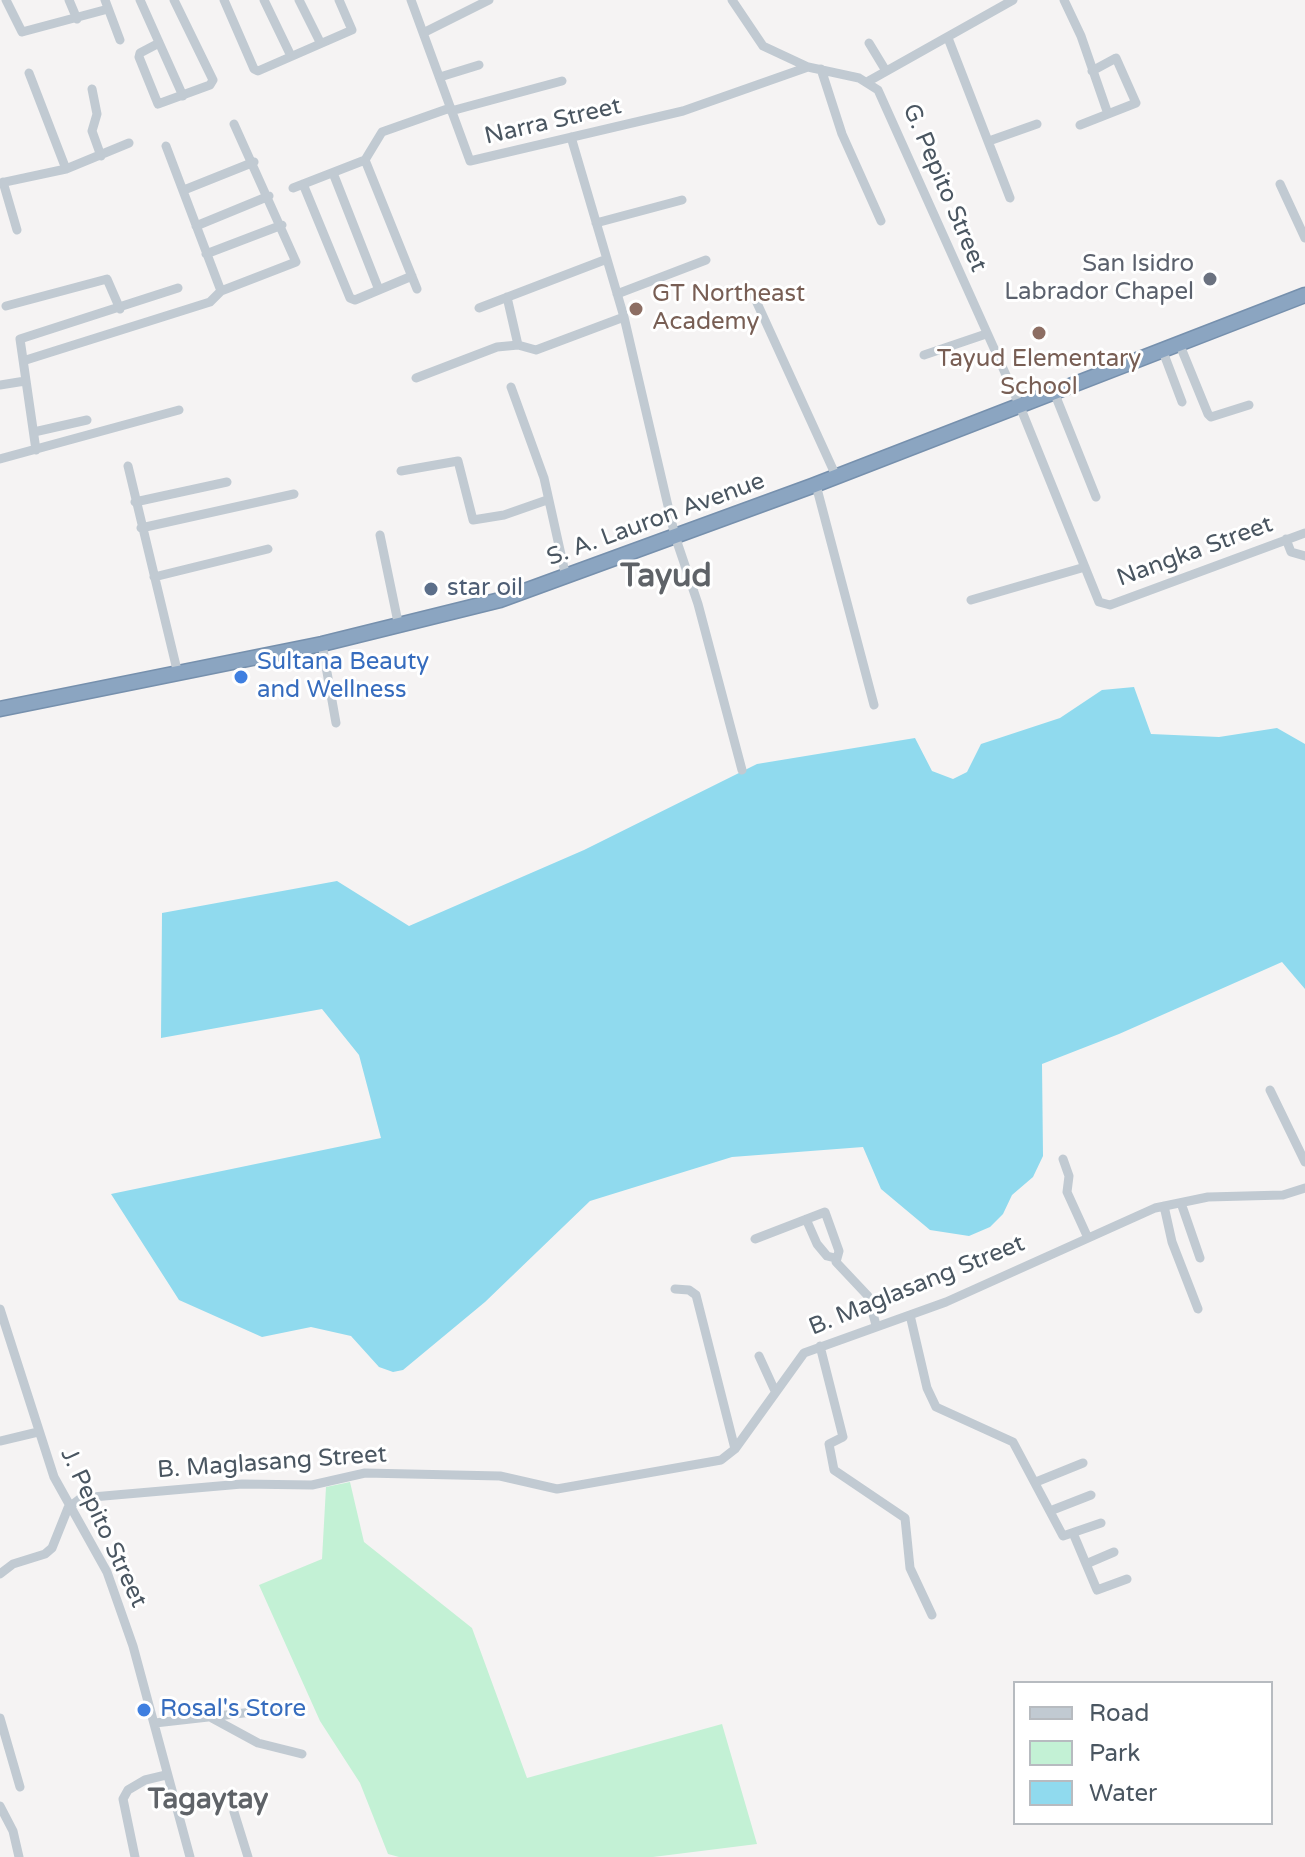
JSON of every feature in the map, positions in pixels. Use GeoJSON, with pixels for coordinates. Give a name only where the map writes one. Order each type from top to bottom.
{"type":"FeatureCollection","features":[{"type":"Feature","properties":{"kind":"highway","name":"S. A. Lauron Avenue"},"geometry":{"type":"LineString","coordinates":[[0,709],[322,644],[487,604],[816,485],[1305,295]]}},
{"type":"Feature","properties":{"kind":"street"},"geometry":{"type":"LineString","coordinates":[[6,0],[22,32],[77,19],[106,4],[120,40]]}},
{"type":"Feature","properties":{"kind":"street"},"geometry":{"type":"LineString","coordinates":[[69,0],[77,19]]}},
{"type":"Feature","properties":{"kind":"street"},"geometry":{"type":"LineString","coordinates":[[140,0],[183,96]]}},
{"type":"Feature","properties":{"kind":"street"},"geometry":{"type":"LineString","coordinates":[[159,43],[139,56],[158,104],[210,85],[213,80],[174,0]]}},
{"type":"Feature","properties":{"kind":"street"},"geometry":{"type":"LineString","coordinates":[[224,0],[255,70],[353,29],[339,0]]}},
{"type":"Feature","properties":{"kind":"street"},"geometry":{"type":"LineString","coordinates":[[264,0],[291,56]]}},
{"type":"Feature","properties":{"kind":"street"},"geometry":{"type":"LineString","coordinates":[[299,0],[320,42]]}},
{"type":"Feature","properties":{"kind":"street","name":"Narra Street"},"geometry":{"type":"LineString","coordinates":[[411,0],[470,161],[683,111],[808,67]]}},
{"type":"Feature","properties":{"kind":"street"},"geometry":{"type":"LineString","coordinates":[[425,32],[489,0]]}},
{"type":"Feature","properties":{"kind":"street"},"geometry":{"type":"LineString","coordinates":[[733,1],[763,46],[808,67],[867,82],[948,38],[995,5],[1013,0]]}},
{"type":"Feature","properties":{"kind":"street"},"geometry":{"type":"LineString","coordinates":[[1064,0],[1081,36],[1108,114]]}},
{"type":"Feature","properties":{"kind":"street"},"geometry":{"type":"LineString","coordinates":[[948,38],[1010,198]]}},
{"type":"Feature","properties":{"kind":"street"},"geometry":{"type":"LineString","coordinates":[[869,43],[886,71]]}},
{"type":"Feature","properties":{"kind":"street"},"geometry":{"type":"LineString","coordinates":[[1080,125],[1136,103],[1116,58],[1092,71]]}},
{"type":"Feature","properties":{"kind":"street"},"geometry":{"type":"LineString","coordinates":[[440,77],[479,65]]}},
{"type":"Feature","properties":{"kind":"street"},"geometry":{"type":"LineString","coordinates":[[821,69],[842,134],[881,221]]}},
{"type":"Feature","properties":{"kind":"street"},"geometry":{"type":"LineString","coordinates":[[29,73],[66,169]]}},
{"type":"Feature","properties":{"kind":"street"},"geometry":{"type":"LineString","coordinates":[[412,276],[355,300],[349,297],[298,186],[365,160],[382,132],[450,110],[562,81]]}},
{"type":"Feature","properties":{"kind":"street","name":"G. Pepito Street"},"geometry":{"type":"LineString","coordinates":[[867,82],[886,104],[1019,404],[1099,602]]}},
{"type":"Feature","properties":{"kind":"street"},"geometry":{"type":"LineString","coordinates":[[92,89],[97,114],[92,131],[101,156]]}},
{"type":"Feature","properties":{"kind":"street"},"geometry":{"type":"LineString","coordinates":[[26,360],[210,302],[221,291],[296,262],[254,162],[234,124]]}},
{"type":"Feature","properties":{"kind":"street"},"geometry":{"type":"LineString","coordinates":[[989,141],[1037,124]]}},
{"type":"Feature","properties":{"kind":"street"},"geometry":{"type":"LineString","coordinates":[[571,137],[624,317],[675,536],[698,604],[742,770]]}},
{"type":"Feature","properties":{"kind":"street"},"geometry":{"type":"LineString","coordinates":[[17,230],[2,182],[66,169],[129,143]]}},
{"type":"Feature","properties":{"kind":"street"},"geometry":{"type":"LineString","coordinates":[[166,146],[221,291]]}},
{"type":"Feature","properties":{"kind":"street"},"geometry":{"type":"LineString","coordinates":[[365,160],[417,289]]}},
{"type":"Feature","properties":{"kind":"street"},"geometry":{"type":"LineString","coordinates":[[184,190],[254,162]]}},
{"type":"Feature","properties":{"kind":"street"},"geometry":{"type":"LineString","coordinates":[[333,173],[379,290]]}},
{"type":"Feature","properties":{"kind":"street"},"geometry":{"type":"LineString","coordinates":[[1280,184],[1305,238]]}},
{"type":"Feature","properties":{"kind":"street"},"geometry":{"type":"LineString","coordinates":[[196,226],[269,196]]}},
{"type":"Feature","properties":{"kind":"street"},"geometry":{"type":"LineString","coordinates":[[596,223],[682,200]]}},
{"type":"Feature","properties":{"kind":"street"},"geometry":{"type":"LineString","coordinates":[[206,254],[282,225]]}},
{"type":"Feature","properties":{"kind":"street"},"geometry":{"type":"LineString","coordinates":[[479,308],[607,259]]}},
{"type":"Feature","properties":{"kind":"street"},"geometry":{"type":"LineString","coordinates":[[617,294],[706,260]]}},
{"type":"Feature","properties":{"kind":"street"},"geometry":{"type":"LineString","coordinates":[[6,306],[107,279],[120,309]]}},
{"type":"Feature","properties":{"kind":"street"},"geometry":{"type":"LineString","coordinates":[[36,450],[25,381],[26,360],[20,339],[178,288]]}},
{"type":"Feature","properties":{"kind":"street"},"geometry":{"type":"LineString","coordinates":[[752,292],[836,476]]}},
{"type":"Feature","properties":{"kind":"street"},"geometry":{"type":"LineString","coordinates":[[507,297],[518,345]]}},
{"type":"Feature","properties":{"kind":"street"},"geometry":{"type":"LineString","coordinates":[[416,378],[497,347],[518,345],[536,350],[624,317]]}},
{"type":"Feature","properties":{"kind":"street"},"geometry":{"type":"LineString","coordinates":[[924,355],[986,334]]}},
{"type":"Feature","properties":{"kind":"street"},"geometry":{"type":"LineString","coordinates":[[1179,343],[1211,417],[1249,405]]}},
{"type":"Feature","properties":{"kind":"street"},"geometry":{"type":"LineString","coordinates":[[1162,349],[1182,402]]}},
{"type":"Feature","properties":{"kind":"street"},"geometry":{"type":"LineString","coordinates":[[0,385],[25,381]]}},
{"type":"Feature","properties":{"kind":"street"},"geometry":{"type":"LineString","coordinates":[[511,387],[544,478],[566,577]]}},
{"type":"Feature","properties":{"kind":"street"},"geometry":{"type":"LineString","coordinates":[[1054,392],[1096,497]]}},
{"type":"Feature","properties":{"kind":"street"},"geometry":{"type":"LineString","coordinates":[[0,459],[179,410]]}},
{"type":"Feature","properties":{"kind":"street"},"geometry":{"type":"LineString","coordinates":[[34,432],[87,420]]}},
{"type":"Feature","properties":{"kind":"street"},"geometry":{"type":"LineString","coordinates":[[401,471],[458,461],[473,520],[504,515],[547,500]]}},
{"type":"Feature","properties":{"kind":"street"},"geometry":{"type":"LineString","coordinates":[[128,466],[178,674]]}},
{"type":"Feature","properties":{"kind":"street"},"geometry":{"type":"LineString","coordinates":[[135,502],[227,482]]}},
{"type":"Feature","properties":{"kind":"street"},"geometry":{"type":"LineString","coordinates":[[816,485],[874,705]]}},
{"type":"Feature","properties":{"kind":"street"},"geometry":{"type":"LineString","coordinates":[[141,528],[294,494]]}},
{"type":"Feature","properties":{"kind":"street","name":"Nangka Street"},"geometry":{"type":"LineString","coordinates":[[1099,602],[1110,605],[1305,533]]}},
{"type":"Feature","properties":{"kind":"street"},"geometry":{"type":"LineString","coordinates":[[380,535],[399,627]]}},
{"type":"Feature","properties":{"kind":"street"},"geometry":{"type":"LineString","coordinates":[[1286,539],[1291,552],[1305,556]]}},
{"type":"Feature","properties":{"kind":"street"},"geometry":{"type":"LineString","coordinates":[[154,577],[268,549]]}},
{"type":"Feature","properties":{"kind":"street"},"geometry":{"type":"LineString","coordinates":[[971,600],[1085,567]]}},
{"type":"Feature","properties":{"kind":"street"},"geometry":{"type":"LineString","coordinates":[[322,644],[336,723]]}},
{"type":"Feature","properties":{"kind":"street"},"geometry":{"type":"LineString","coordinates":[[1270,1090],[1305,1162]]}},
{"type":"Feature","properties":{"kind":"street"},"geometry":{"type":"LineString","coordinates":[[1063,1159],[1069,1176],[1067,1192],[1088,1238]]}},
{"type":"Feature","properties":{"kind":"street","name":"B. Maglasang Street"},"geometry":{"type":"LineString","coordinates":[[68,1508],[81,1498],[242,1484],[312,1485],[365,1473],[500,1476],[557,1489],[694,1467],[721,1460],[735,1449],[800,1355],[910,1315],[1164,1206],[1218,1196],[1283,1195],[1305,1188]]}},
{"type":"Feature","properties":{"kind":"street"},"geometry":{"type":"LineString","coordinates":[[1181,1203],[1200,1258]]}},
{"type":"Feature","properties":{"kind":"street"},"geometry":{"type":"LineString","coordinates":[[1164,1206],[1172,1242],[1198,1309]]}},
{"type":"Feature","properties":{"kind":"street"},"geometry":{"type":"LineString","coordinates":[[755,1239],[825,1212],[839,1251],[835,1258]]}},
{"type":"Feature","properties":{"kind":"street"},"geometry":{"type":"LineString","coordinates":[[806,1219],[817,1244],[827,1256],[835,1258]]}},
{"type":"Feature","properties":{"kind":"street"},"geometry":{"type":"LineString","coordinates":[[835,1258],[840,1270],[868,1296],[876,1325]]}},
{"type":"Feature","properties":{"kind":"street"},"geometry":{"type":"LineString","coordinates":[[675,1289],[689,1290],[696,1295],[735,1449]]}},
{"type":"Feature","properties":{"kind":"street","name":"J. Pepito Street"},"geometry":{"type":"LineString","coordinates":[[0,1309],[38,1432],[68,1508],[93,1543],[107,1572],[133,1646],[190,1857]]}},
{"type":"Feature","properties":{"kind":"street"},"geometry":{"type":"LineString","coordinates":[[910,1315],[927,1388],[936,1407],[1013,1442],[1063,1536],[1101,1523]]}},
{"type":"Feature","properties":{"kind":"street"},"geometry":{"type":"LineString","coordinates":[[820,1346],[832,1406],[843,1437],[829,1444],[834,1470],[905,1518],[910,1568],[932,1615]]}},
{"type":"Feature","properties":{"kind":"street"},"geometry":{"type":"LineString","coordinates":[[759,1356],[775,1391]]}},
{"type":"Feature","properties":{"kind":"street"},"geometry":{"type":"LineString","coordinates":[[0,1441],[38,1432]]}},
{"type":"Feature","properties":{"kind":"street"},"geometry":{"type":"LineString","coordinates":[[1036,1482],[1083,1463]]}},
{"type":"Feature","properties":{"kind":"street"},"geometry":{"type":"LineString","coordinates":[[1050,1511],[1091,1495]]}},
{"type":"Feature","properties":{"kind":"street"},"geometry":{"type":"LineString","coordinates":[[0,1574],[13,1564],[45,1554],[52,1548],[68,1508]]}},
{"type":"Feature","properties":{"kind":"street"},"geometry":{"type":"LineString","coordinates":[[1073,1533],[1097,1590],[1127,1579]]}},
{"type":"Feature","properties":{"kind":"street"},"geometry":{"type":"LineString","coordinates":[[1086,1564],[1114,1552]]}},
{"type":"Feature","properties":{"kind":"street"},"geometry":{"type":"LineString","coordinates":[[155,1723],[279,1709]]}},
{"type":"Feature","properties":{"kind":"street"},"geometry":{"type":"LineString","coordinates":[[0,1718],[20,1787]]}},
{"type":"Feature","properties":{"kind":"street"},"geometry":{"type":"LineString","coordinates":[[212,1718],[258,1743],[302,1754]]}},
{"type":"Feature","properties":{"kind":"street"},"geometry":{"type":"LineString","coordinates":[[135,1857],[123,1799],[128,1790],[145,1780],[166,1775]]}},
{"type":"Feature","properties":{"kind":"street"},"geometry":{"type":"LineString","coordinates":[[0,1806],[13,1831],[19,1857]]}},
{"type":"Feature","properties":{"kind":"street"},"geometry":{"type":"LineString","coordinates":[[234,1812],[248,1857]]}},
{"type":"Feature","properties":{"kind":"green space"},"geometry":{"type":"Polygon","coordinates":[[[350,1482],[364,1542],[472,1628],[527,1778],[722,1724],[757,1844],[653,1857],[399,1857],[388,1854],[360,1783],[320,1721],[259,1585],[322,1559],[326,1487],[350,1482]]]}},
{"type":"Feature","properties":{"kind":"water"},"geometry":{"type":"Polygon","coordinates":[[[1134,687],[1151,734],[1219,737],[1277,728],[1305,744],[1305,989],[1282,962],[1119,1034],[1042,1064],[1043,1156],[1033,1177],[1012,1195],[1003,1214],[990,1227],[969,1236],[930,1230],[881,1189],[863,1147],[732,1157],[590,1201],[485,1302],[403,1370],[393,1372],[379,1367],[351,1336],[311,1327],[262,1337],[179,1300],[111,1194],[381,1138],[359,1055],[322,1009],[161,1038],[162,913],[337,881],[409,926],[584,850],[757,764],[915,738],[932,771],[953,779],[967,772],[981,744],[1060,718],[1102,690],[1134,687]]]}},
{"type":"Feature","properties":{"kind":"place","name":"San Isidro Labrador Chapel"},"geometry":{"type":"Point","coordinates":[1210,279]}},
{"type":"Feature","properties":{"kind":"place","name":"GT Northeast Academy"},"geometry":{"type":"Point","coordinates":[636,309]}},
{"type":"Feature","properties":{"kind":"place","name":"Tayud Elementary School"},"geometry":{"type":"Point","coordinates":[1039,333]}},
{"type":"Feature","properties":{"kind":"place","name":"star oil"},"geometry":{"type":"Point","coordinates":[431,589]}},
{"type":"Feature","properties":{"kind":"place","name":"Sultana Beauty and Wellness"},"geometry":{"type":"Point","coordinates":[241,677]}},
{"type":"Feature","properties":{"kind":"place","name":"Rosal's Store"},"geometry":{"type":"Point","coordinates":[144,1710]}},
{"type":"Feature","properties":{"kind":"district","name":"Tayud"},"geometry":{"type":"Point","coordinates":[666,578]}},
{"type":"Feature","properties":{"kind":"district","name":"Tagaytay"},"geometry":{"type":"Point","coordinates":[208,1801]}}]}
